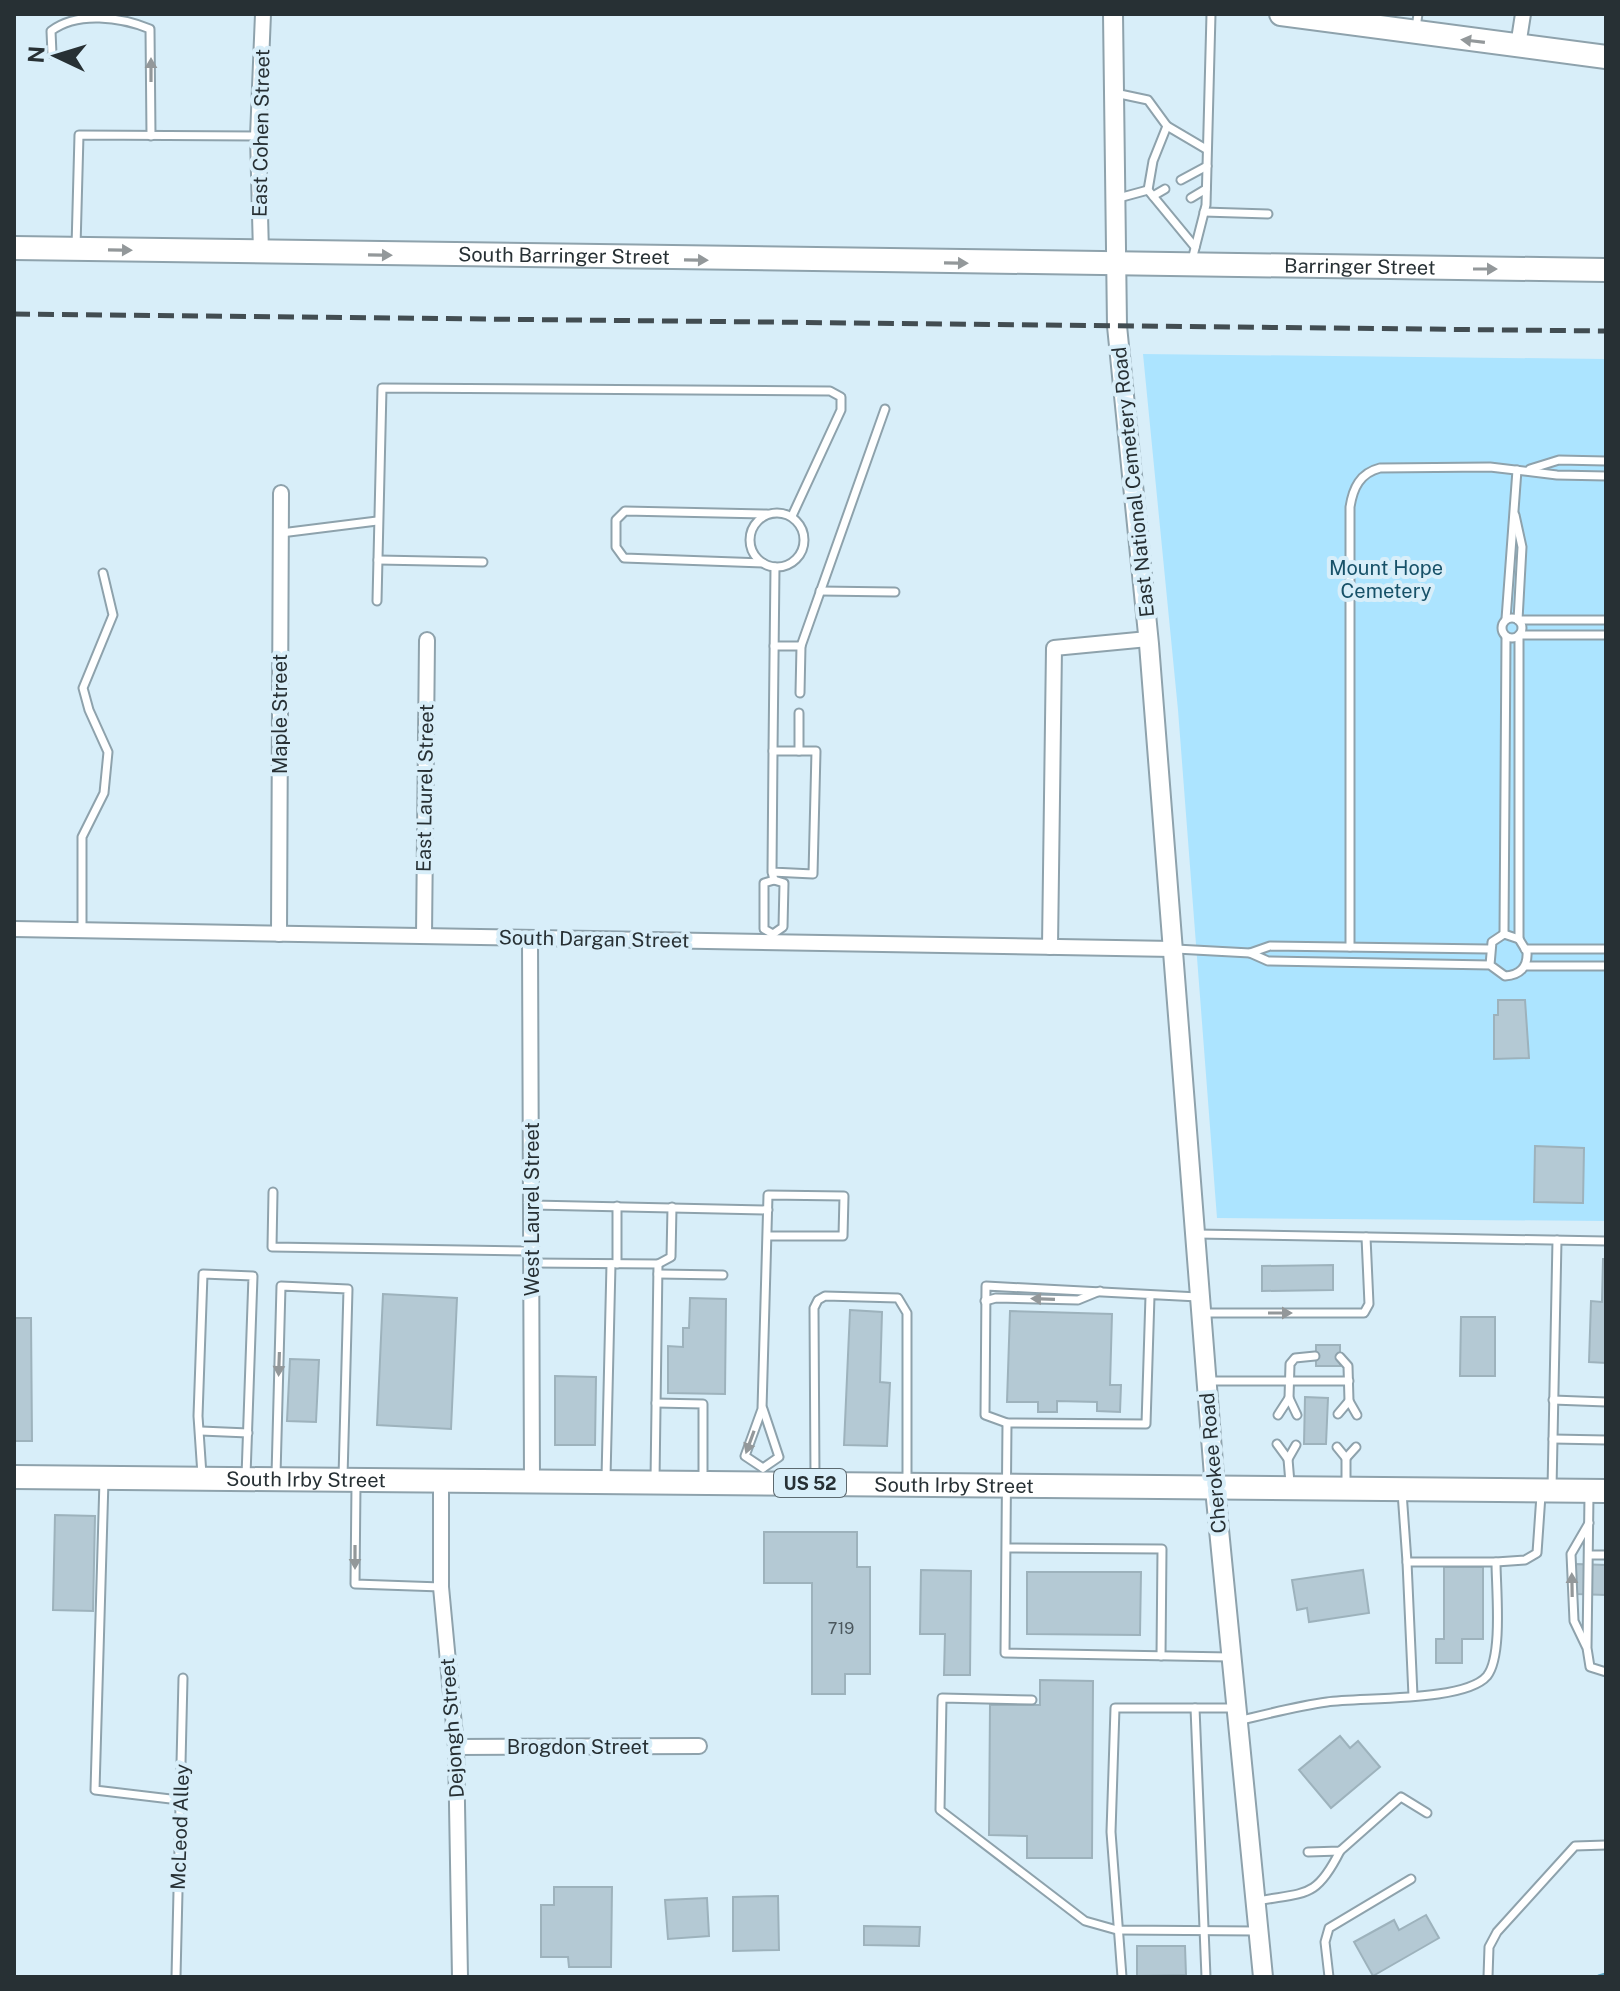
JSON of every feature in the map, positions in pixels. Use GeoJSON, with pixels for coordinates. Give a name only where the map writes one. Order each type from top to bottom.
{"type":"FeatureCollection","features":[{"type":"Feature","properties":{"kind":"main road"},"geometry":{"type":"LineString","coordinates":[[1281,14],[1416,24],[1518,46],[1606,57]]}},
{"type":"Feature","properties":{"kind":"main road","name":"South Barringer Street"},"geometry":{"type":"LineString","coordinates":[[14,248],[1114,265]]}},
{"type":"Feature","properties":{"kind":"main road","name":"Barringer Street"},"geometry":{"type":"LineString","coordinates":[[1114,265],[1193,257],[1606,270]]}},
{"type":"Feature","properties":{"kind":"main road","name":"South Irby Street"},"geometry":{"type":"LineString","coordinates":[[14,1477],[703,1482],[763,1475],[815,1483],[1598,1491]]}},
{"type":"Feature","properties":{"kind":"street","name":"East Cohen Street"},"geometry":{"type":"LineString","coordinates":[[261,253],[258,136],[263,14]]}},
{"type":"Feature","properties":{"kind":"street","name":"East National Cemetery Road"},"geometry":{"type":"LineString","coordinates":[[1113,14],[1114,265],[1173,949]]}},
{"type":"Feature","properties":{"kind":"street"},"geometry":{"type":"LineString","coordinates":[[1518,46],[1523,14]]}},
{"type":"Feature","properties":{"kind":"street","name":"Maple Street"},"geometry":{"type":"LineString","coordinates":[[279,934],[281,493]]}},
{"type":"Feature","properties":{"kind":"street"},"geometry":{"type":"LineString","coordinates":[[1050,947],[1054,648],[1148,639]]}},
{"type":"Feature","properties":{"kind":"street","name":"East Laurel Street"},"geometry":{"type":"LineString","coordinates":[[424,936],[427,640]]}},
{"type":"Feature","properties":{"kind":"street","name":"South Dargan Street"},"geometry":{"type":"LineString","coordinates":[[14,929],[530,938],[773,938],[1173,949]]}},
{"type":"Feature","properties":{"kind":"street","name":"West Laurel Street"},"geometry":{"type":"LineString","coordinates":[[530,938],[532,1480]]}},
{"type":"Feature","properties":{"kind":"street","name":"Cherokee Road"},"geometry":{"type":"LineString","coordinates":[[1173,949],[1215,1489],[1263,1977]]}},
{"type":"Feature","properties":{"kind":"street","name":"Dejongh Street"},"geometry":{"type":"LineString","coordinates":[[441,1479],[441,1587],[456,1747],[460,1977]]}},
{"type":"Feature","properties":{"kind":"street","name":"Brogdon Street"},"geometry":{"type":"LineString","coordinates":[[456,1747],[699,1746]]}},
{"type":"Feature","properties":{"kind":"lane"},"geometry":{"type":"LineString","coordinates":[[1193,257],[1206,189],[1211,14]]}},
{"type":"Feature","properties":{"kind":"lane"},"geometry":{"type":"LineString","coordinates":[[52,54],[51,31],[66,20],[128,17],[150,29],[151,136]]}},
{"type":"Feature","properties":{"kind":"lane"},"geometry":{"type":"LineString","coordinates":[[1114,92],[1148,100],[1167,126],[1206,149]]}},
{"type":"Feature","properties":{"kind":"lane"},"geometry":{"type":"LineString","coordinates":[[1167,126],[1153,161],[1150,193],[1193,257]]}},
{"type":"Feature","properties":{"kind":"lane"},"geometry":{"type":"LineString","coordinates":[[76,249],[79,135],[258,136]]}},
{"type":"Feature","properties":{"kind":"lane"},"geometry":{"type":"LineString","coordinates":[[1181,180],[1207,166]]}},
{"type":"Feature","properties":{"kind":"lane"},"geometry":{"type":"LineString","coordinates":[[1114,199],[1165,189]]}},
{"type":"Feature","properties":{"kind":"lane"},"geometry":{"type":"LineString","coordinates":[[1191,198],[1206,189]]}},
{"type":"Feature","properties":{"kind":"lane"},"geometry":{"type":"LineString","coordinates":[[1165,212],[1174,207]]}},
{"type":"Feature","properties":{"kind":"lane"},"geometry":{"type":"LineString","coordinates":[[1204,212],[1268,214]]}},
{"type":"Feature","properties":{"kind":"lane"},"geometry":{"type":"LineString","coordinates":[[377,601],[382,388],[830,391],[841,397],[841,410],[792,516]]}},
{"type":"Feature","properties":{"kind":"lane"},"geometry":{"type":"LineString","coordinates":[[800,693],[801,646],[885,409]]}},
{"type":"Feature","properties":{"kind":"lane"},"geometry":{"type":"LineString","coordinates":[[1521,470],[1559,460],[1606,461]]}},
{"type":"Feature","properties":{"kind":"lane"},"geometry":{"type":"LineString","coordinates":[[1350,947],[1352,494],[1366,473],[1380,468],[1521,470],[1606,476]]}},
{"type":"Feature","properties":{"kind":"lane"},"geometry":{"type":"LineString","coordinates":[[1504,934],[1506,637],[1502,625],[1506,619],[1510,542],[1521,470]]}},
{"type":"Feature","properties":{"kind":"lane"},"geometry":{"type":"LineString","coordinates":[[625,511],[767,514],[792,516],[803,530],[803,548],[792,562],[775,567],[763,563],[624,558],[616,547],[616,520],[625,511]]}},
{"type":"Feature","properties":{"kind":"lane"},"geometry":{"type":"LineString","coordinates":[[763,563],[750,542],[754,525],[767,514]]}},
{"type":"Feature","properties":{"kind":"lane"},"geometry":{"type":"LineString","coordinates":[[1173,949],[1250,953],[1268,961],[1490,965],[1505,976],[1518,973],[1525,966],[1525,949],[1519,939],[1519,635],[1522,627],[1518,620],[1522,547],[1515,515]]}},
{"type":"Feature","properties":{"kind":"lane"},"geometry":{"type":"LineString","coordinates":[[281,533],[377,521]]}},
{"type":"Feature","properties":{"kind":"lane"},"geometry":{"type":"LineString","coordinates":[[378,560],[483,562]]}},
{"type":"Feature","properties":{"kind":"lane"},"geometry":{"type":"LineString","coordinates":[[773,876],[775,567]]}},
{"type":"Feature","properties":{"kind":"lane"},"geometry":{"type":"LineString","coordinates":[[82,930],[82,837],[104,793],[108,752],[89,710],[83,688],[113,615],[103,573]]}},
{"type":"Feature","properties":{"kind":"lane"},"geometry":{"type":"LineString","coordinates":[[820,591],[895,592]]}},
{"type":"Feature","properties":{"kind":"lane"},"geometry":{"type":"LineString","coordinates":[[1506,619],[1606,620]]}},
{"type":"Feature","properties":{"kind":"lane"},"geometry":{"type":"LineString","coordinates":[[1506,637],[1606,635]]}},
{"type":"Feature","properties":{"kind":"lane"},"geometry":{"type":"LineString","coordinates":[[774,646],[801,646]]}},
{"type":"Feature","properties":{"kind":"lane"},"geometry":{"type":"LineString","coordinates":[[799,713],[799,751]]}},
{"type":"Feature","properties":{"kind":"lane"},"geometry":{"type":"LineString","coordinates":[[773,751],[816,751],[813,874],[773,876],[764,883],[764,929],[773,938],[783,927],[784,883],[773,876]]}},
{"type":"Feature","properties":{"kind":"lane"},"geometry":{"type":"LineString","coordinates":[[1504,934],[1519,939]]}},
{"type":"Feature","properties":{"kind":"lane"},"geometry":{"type":"LineString","coordinates":[[1490,965],[1492,942],[1504,934]]}},
{"type":"Feature","properties":{"kind":"lane"},"geometry":{"type":"LineString","coordinates":[[1250,953],[1270,946],[1489,949]]}},
{"type":"Feature","properties":{"kind":"lane"},"geometry":{"type":"LineString","coordinates":[[1525,949],[1606,949]]}},
{"type":"Feature","properties":{"kind":"lane"},"geometry":{"type":"LineString","coordinates":[[1525,966],[1606,966]]}},
{"type":"Feature","properties":{"kind":"lane"},"geometry":{"type":"LineString","coordinates":[[273,1192],[272,1247],[532,1257],[614,1264],[658,1264],[671,1257],[672,1207]]}},
{"type":"Feature","properties":{"kind":"lane"},"geometry":{"type":"LineString","coordinates":[[762,1409],[779,1457],[763,1475],[745,1456],[762,1409],[768,1195],[844,1196],[843,1236],[767,1236]]}},
{"type":"Feature","properties":{"kind":"lane"},"geometry":{"type":"LineString","coordinates":[[533,1205],[768,1210]]}},
{"type":"Feature","properties":{"kind":"lane"},"geometry":{"type":"LineString","coordinates":[[606,1480],[617,1206]]}},
{"type":"Feature","properties":{"kind":"lane"},"geometry":{"type":"LineString","coordinates":[[1194,1234],[1606,1241]]}},
{"type":"Feature","properties":{"kind":"lane"},"geometry":{"type":"LineString","coordinates":[[1150,1296],[1146,1424],[1007,1423],[985,1415],[986,1286],[1100,1291],[1150,1296],[1201,1305],[1364,1313],[1369,1304],[1366,1237]]}},
{"type":"Feature","properties":{"kind":"lane"},"geometry":{"type":"LineString","coordinates":[[1407,1562],[1525,1560],[1537,1553],[1553,1439],[1557,1240]]}},
{"type":"Feature","properties":{"kind":"lane"},"geometry":{"type":"LineString","coordinates":[[655,1481],[658,1264]]}},
{"type":"Feature","properties":{"kind":"lane"},"geometry":{"type":"LineString","coordinates":[[202,1478],[198,1416],[203,1274],[253,1276],[246,1478]]}},
{"type":"Feature","properties":{"kind":"lane"},"geometry":{"type":"LineString","coordinates":[[658,1274],[723,1275]]}},
{"type":"Feature","properties":{"kind":"lane"},"geometry":{"type":"LineString","coordinates":[[276,1479],[281,1286],[348,1289],[349,1479],[355,1584],[441,1587]]}},
{"type":"Feature","properties":{"kind":"lane"},"geometry":{"type":"LineString","coordinates":[[985,1301],[996,1298],[1078,1300],[1100,1291]]}},
{"type":"Feature","properties":{"kind":"lane"},"geometry":{"type":"LineString","coordinates":[[815,1483],[814,1308],[818,1300],[825,1296],[898,1298],[904,1305],[907,1313],[907,1484]]}},
{"type":"Feature","properties":{"kind":"lane"},"geometry":{"type":"LineString","coordinates":[[1297,1415],[1289,1398],[1290,1364],[1295,1358],[1315,1356]]}},
{"type":"Feature","properties":{"kind":"lane"},"geometry":{"type":"LineString","coordinates":[[1340,1357],[1348,1366],[1349,1401],[1357,1415]]}},
{"type":"Feature","properties":{"kind":"lane"},"geometry":{"type":"LineString","coordinates":[[1207,1381],[1349,1381]]}},
{"type":"Feature","properties":{"kind":"lane"},"geometry":{"type":"LineString","coordinates":[[1278,1415],[1289,1398]]}},
{"type":"Feature","properties":{"kind":"lane"},"geometry":{"type":"LineString","coordinates":[[1553,1400],[1606,1402]]}},
{"type":"Feature","properties":{"kind":"lane"},"geometry":{"type":"LineString","coordinates":[[1338,1414],[1349,1401]]}},
{"type":"Feature","properties":{"kind":"lane"},"geometry":{"type":"LineString","coordinates":[[656,1403],[703,1404],[703,1482]]}},
{"type":"Feature","properties":{"kind":"lane"},"geometry":{"type":"LineString","coordinates":[[1007,1423],[1005,1653],[1230,1657]]}},
{"type":"Feature","properties":{"kind":"lane"},"geometry":{"type":"LineString","coordinates":[[201,1431],[248,1433]]}},
{"type":"Feature","properties":{"kind":"lane"},"geometry":{"type":"LineString","coordinates":[[1553,1439],[1606,1440]]}},
{"type":"Feature","properties":{"kind":"lane"},"geometry":{"type":"LineString","coordinates":[[1277,1444],[1288,1459],[1290,1489]]}},
{"type":"Feature","properties":{"kind":"lane"},"geometry":{"type":"LineString","coordinates":[[1288,1459],[1296,1445]]}},
{"type":"Feature","properties":{"kind":"lane"},"geometry":{"type":"LineString","coordinates":[[1337,1447],[1346,1458],[1346,1490]]}},
{"type":"Feature","properties":{"kind":"lane"},"geometry":{"type":"LineString","coordinates":[[1346,1458],[1356,1447]]}},
{"type":"Feature","properties":{"kind":"lane"},"geometry":{"type":"LineString","coordinates":[[104,1477],[95,1790],[179,1800]]}},
{"type":"Feature","properties":{"kind":"lane"},"geometry":{"type":"LineString","coordinates":[[1402,1490],[1413,1696]]}},
{"type":"Feature","properties":{"kind":"lane"},"geometry":{"type":"LineString","coordinates":[[1587,1648],[1574,1621],[1571,1554],[1589,1523],[1598,1491]]}},
{"type":"Feature","properties":{"kind":"lane"},"geometry":{"type":"LineString","coordinates":[[1589,1523],[1587,1648],[1590,1667],[1606,1672]]}},
{"type":"Feature","properties":{"kind":"lane"},"geometry":{"type":"LineString","coordinates":[[1007,1548],[1162,1549],[1161,1656]]}},
{"type":"Feature","properties":{"kind":"lane"},"geometry":{"type":"LineString","coordinates":[[1590,1555],[1606,1555]]}},
{"type":"Feature","properties":{"kind":"lane"},"geometry":{"type":"LineString","coordinates":[[1122,1977],[1111,1832],[1115,1708],[1195,1708],[1235,1715],[1474,1687],[1488,1675],[1496,1657],[1496,1562]]}},
{"type":"Feature","properties":{"kind":"lane","name":"McLeod Alley"},"geometry":{"type":"LineString","coordinates":[[176,1977],[183,1678]]}},
{"type":"Feature","properties":{"kind":"lane"},"geometry":{"type":"LineString","coordinates":[[1032,1700],[942,1698],[940,1810],[1085,1921],[1117,1930],[1258,1931]]}},
{"type":"Feature","properties":{"kind":"lane"},"geometry":{"type":"LineString","coordinates":[[1195,1708],[1206,1977]]}},
{"type":"Feature","properties":{"kind":"lane"},"geometry":{"type":"LineString","coordinates":[[1255,1901],[1308,1892],[1326,1880],[1340,1851],[1401,1797],[1427,1813]]}},
{"type":"Feature","properties":{"kind":"lane"},"geometry":{"type":"LineString","coordinates":[[1488,1977],[1489,1947],[1497,1932],[1575,1846],[1606,1845]]}},
{"type":"Feature","properties":{"kind":"lane"},"geometry":{"type":"LineString","coordinates":[[1308,1852],[1340,1851]]}},
{"type":"Feature","properties":{"kind":"lane"},"geometry":{"type":"LineString","coordinates":[[1329,1977],[1325,1942],[1329,1928],[1411,1879]]}},
{"type":"Feature","properties":{"kind":"green space","name":"Mount Hope Cemetery"},"geometry":{"type":"Polygon","coordinates":[[[1143,354],[1606,359],[1606,1221],[1217,1218],[1178,710],[1143,354]]]}},
{"type":"Feature","properties":{"kind":"building"},"geometry":{"type":"Polygon","coordinates":[[[1498,1000],[1525,1000],[1529,1058],[1494,1059],[1494,1015],[1498,1015],[1498,1000]]]}},
{"type":"Feature","properties":{"kind":"building"},"geometry":{"type":"Polygon","coordinates":[[[1535,1146],[1584,1148],[1583,1203],[1534,1202],[1535,1146]]]}},
{"type":"Feature","properties":{"kind":"building"},"geometry":{"type":"Polygon","coordinates":[[[1603,1259],[1606,1259],[1606,1363],[1589,1362],[1591,1301],[1602,1302],[1603,1259]]]}},
{"type":"Feature","properties":{"kind":"building"},"geometry":{"type":"Polygon","coordinates":[[[1333,1265],[1333,1290],[1262,1291],[1262,1266],[1333,1265]]]}},
{"type":"Feature","properties":{"kind":"building"},"geometry":{"type":"Polygon","coordinates":[[[383,1294],[457,1298],[451,1429],[377,1425],[383,1294]]]}},
{"type":"Feature","properties":{"kind":"building"},"geometry":{"type":"Polygon","coordinates":[[[690,1298],[726,1299],[725,1394],[668,1393],[668,1346],[683,1347],[683,1328],[689,1328],[690,1298]]]}},
{"type":"Feature","properties":{"kind":"building"},"geometry":{"type":"Polygon","coordinates":[[[850,1310],[882,1312],[880,1382],[890,1383],[887,1446],[844,1445],[850,1310]]]}},
{"type":"Feature","properties":{"kind":"building"},"geometry":{"type":"Polygon","coordinates":[[[1010,1311],[1112,1314],[1110,1385],[1121,1385],[1120,1412],[1097,1411],[1097,1402],[1057,1401],[1057,1412],[1038,1412],[1038,1402],[1007,1402],[1010,1311]]]}},
{"type":"Feature","properties":{"kind":"building"},"geometry":{"type":"Polygon","coordinates":[[[1461,1317],[1495,1317],[1495,1376],[1460,1376],[1461,1317]]]}},
{"type":"Feature","properties":{"kind":"building"},"geometry":{"type":"Polygon","coordinates":[[[14,1318],[31,1318],[32,1441],[14,1441],[14,1318]]]}},
{"type":"Feature","properties":{"kind":"building"},"geometry":{"type":"Polygon","coordinates":[[[1316,1345],[1340,1345],[1340,1366],[1316,1366],[1316,1345]]]}},
{"type":"Feature","properties":{"kind":"building"},"geometry":{"type":"Polygon","coordinates":[[[290,1359],[319,1360],[316,1422],[287,1421],[290,1359]]]}},
{"type":"Feature","properties":{"kind":"building"},"geometry":{"type":"Polygon","coordinates":[[[555,1376],[596,1377],[595,1445],[555,1445],[555,1376]]]}},
{"type":"Feature","properties":{"kind":"building"},"geometry":{"type":"Polygon","coordinates":[[[1305,1397],[1328,1398],[1326,1444],[1304,1444],[1305,1397]]]}},
{"type":"Feature","properties":{"kind":"building"},"geometry":{"type":"Polygon","coordinates":[[[55,1515],[95,1516],[93,1611],[53,1610],[55,1515]]]}},
{"type":"Feature","properties":{"kind":"building"},"geometry":{"type":"Polygon","coordinates":[[[764,1532],[857,1532],[857,1567],[870,1567],[870,1674],[845,1674],[845,1694],[812,1694],[812,1583],[764,1583],[764,1532]]]}},
{"type":"Feature","properties":{"kind":"building"},"geometry":{"type":"Polygon","coordinates":[[[1576,1564],[1606,1565],[1606,1595],[1576,1594],[1576,1564]]]}},
{"type":"Feature","properties":{"kind":"building"},"geometry":{"type":"Polygon","coordinates":[[[1444,1567],[1483,1567],[1483,1639],[1462,1639],[1462,1663],[1436,1663],[1436,1639],[1444,1639],[1444,1567]]]}},
{"type":"Feature","properties":{"kind":"building"},"geometry":{"type":"Polygon","coordinates":[[[921,1570],[971,1571],[970,1675],[944,1675],[945,1634],[920,1634],[921,1570]]]}},
{"type":"Feature","properties":{"kind":"building"},"geometry":{"type":"Polygon","coordinates":[[[1363,1570],[1369,1613],[1309,1622],[1307,1608],[1297,1610],[1292,1580],[1363,1570]]]}},
{"type":"Feature","properties":{"kind":"building"},"geometry":{"type":"Polygon","coordinates":[[[1027,1572],[1141,1572],[1140,1635],[1027,1634],[1027,1572]]]}},
{"type":"Feature","properties":{"kind":"building"},"geometry":{"type":"Polygon","coordinates":[[[1040,1680],[1093,1681],[1092,1858],[1027,1858],[1027,1836],[989,1835],[990,1705],[1040,1705],[1040,1680]]]}},
{"type":"Feature","properties":{"kind":"building"},"geometry":{"type":"Polygon","coordinates":[[[1340,1736],[1350,1748],[1358,1741],[1380,1767],[1331,1808],[1299,1770],[1340,1736]]]}},
{"type":"Feature","properties":{"kind":"building"},"geometry":{"type":"Polygon","coordinates":[[[554,1887],[612,1887],[611,1967],[569,1967],[568,1957],[541,1957],[541,1905],[554,1905],[554,1887]]]}},
{"type":"Feature","properties":{"kind":"building"},"geometry":{"type":"Polygon","coordinates":[[[778,1896],[779,1950],[733,1951],[733,1897],[778,1896]]]}},
{"type":"Feature","properties":{"kind":"building"},"geometry":{"type":"Polygon","coordinates":[[[707,1898],[709,1936],[668,1939],[665,1900],[707,1898]]]}},
{"type":"Feature","properties":{"kind":"building"},"geometry":{"type":"Polygon","coordinates":[[[1426,1915],[1439,1938],[1373,1976],[1354,1942],[1394,1920],[1399,1930],[1426,1915]]]}},
{"type":"Feature","properties":{"kind":"building"},"geometry":{"type":"Polygon","coordinates":[[[864,1926],[920,1927],[919,1946],[864,1945],[864,1926]]]}},
{"type":"Feature","properties":{"kind":"building"},"geometry":{"type":"Polygon","coordinates":[[[1137,1946],[1185,1946],[1186,1975],[1137,1976],[1137,1946]]]}},
{"type":"Feature","properties":{"kind":"waterway"},"geometry":{"type":"LineString","coordinates":[[1599,1977],[1606,1975]]}},
{"type":"Feature","properties":{"kind":"railway"},"geometry":{"type":"LineString","coordinates":[[14,314],[1606,331]]}}]}
